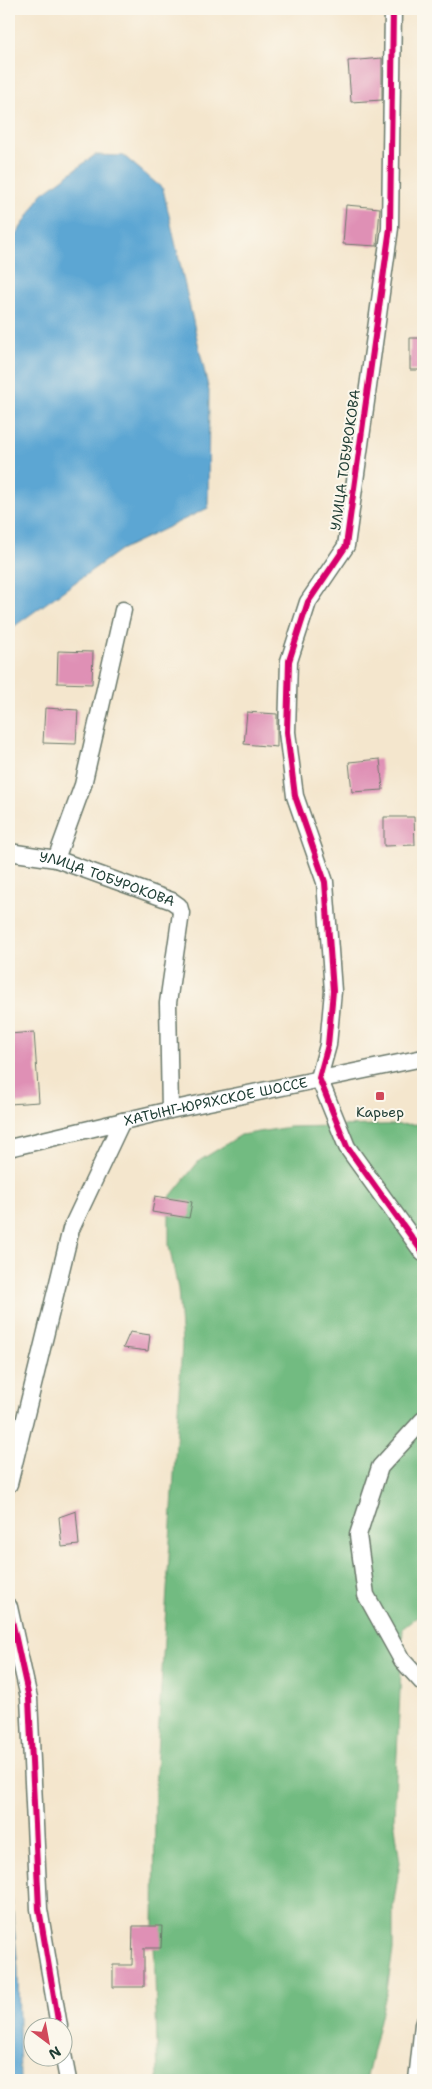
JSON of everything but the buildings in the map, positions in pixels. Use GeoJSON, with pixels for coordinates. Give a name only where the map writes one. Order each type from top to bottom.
{"type":"FeatureCollection","features":[{"type":"Feature","properties":{"kind":"street","name":"УЛИЦА ТОБУРОКОВА"},"geometry":{"type":"LineString","coordinates":[[319,1078],[328,1044],[333,991],[325,882],[295,796],[287,732],[289,661],[308,602],[346,546],[390,228],[393,9]]}},
{"type":"Feature","properties":{"kind":"street"},"geometry":{"type":"LineString","coordinates":[[56,860],[83,785],[124,610]]}},
{"type":"Feature","properties":{"kind":"street","name":"УЛИЦА ТОБУРОКОВА"},"geometry":{"type":"LineString","coordinates":[[9,852],[56,860],[172,901],[179,906],[181,913],[178,944],[168,1003],[170,1110]]}},
{"type":"Feature","properties":{"kind":"street","name":"ХАТЫНГ-ЮРЯХСКОЕ ШОССЕ"},"geometry":{"type":"LineString","coordinates":[[9,1148],[170,1110],[423,1058]]}},
{"type":"Feature","properties":{"kind":"street"},"geometry":{"type":"LineString","coordinates":[[319,1078],[347,1147],[423,1253]]}},
{"type":"Feature","properties":{"kind":"street"},"geometry":{"type":"LineString","coordinates":[[9,1484],[71,1229],[122,1121]]}},
{"type":"Feature","properties":{"kind":"street"},"geometry":{"type":"LineString","coordinates":[[423,1420],[380,1467],[358,1535],[366,1595],[402,1660],[423,1683]]}},
{"type":"Feature","properties":{"kind":"street"},"geometry":{"type":"LineString","coordinates":[[9,1607],[29,1698],[39,1909],[57,2016]]}},
{"type":"Feature","properties":{"kind":"street"},"geometry":{"type":"LineString","coordinates":[[417,2080],[423,2024]]}},
{"type":"Feature","properties":{"kind":"street"},"geometry":{"type":"LineString","coordinates":[[65,2066],[68,2080]]}},
{"type":"Feature","properties":{"kind":"green space"},"geometry":{"type":"Polygon","coordinates":[[[423,1124],[423,1612],[403,1628],[394,1818],[400,1863],[393,1907],[393,1950],[387,1990],[366,2080],[158,2080],[154,1942],[155,1787],[182,1344],[178,1289],[169,1246],[169,1198],[199,1161],[241,1135],[289,1127],[423,1124]]]}},
{"type":"Feature","properties":{"kind":"water"},"geometry":{"type":"Polygon","coordinates":[[[95,155],[124,156],[163,189],[209,391],[208,508],[120,550],[9,630],[9,246],[42,194],[95,155]]]}},
{"type":"Feature","properties":{"kind":"water"},"geometry":{"type":"Polygon","coordinates":[[[9,1869],[18,1969],[20,2080],[9,2080],[9,1869]]]}},
{"type":"Feature","properties":{"kind":"cycle path"},"geometry":{"type":"LineString","coordinates":[[393,9],[390,228],[346,546],[308,602],[289,661],[287,732],[295,796],[325,882],[333,991],[328,1045],[319,1078],[347,1147],[423,1253]]}},
{"type":"Feature","properties":{"kind":"cycle path"},"geometry":{"type":"LineString","coordinates":[[9,1607],[29,1698],[39,1909],[57,2016]]}},
{"type":"Feature","properties":{"kind":"place","name":"Карьер"},"geometry":{"type":"Point","coordinates":[380,1096]}}]}
